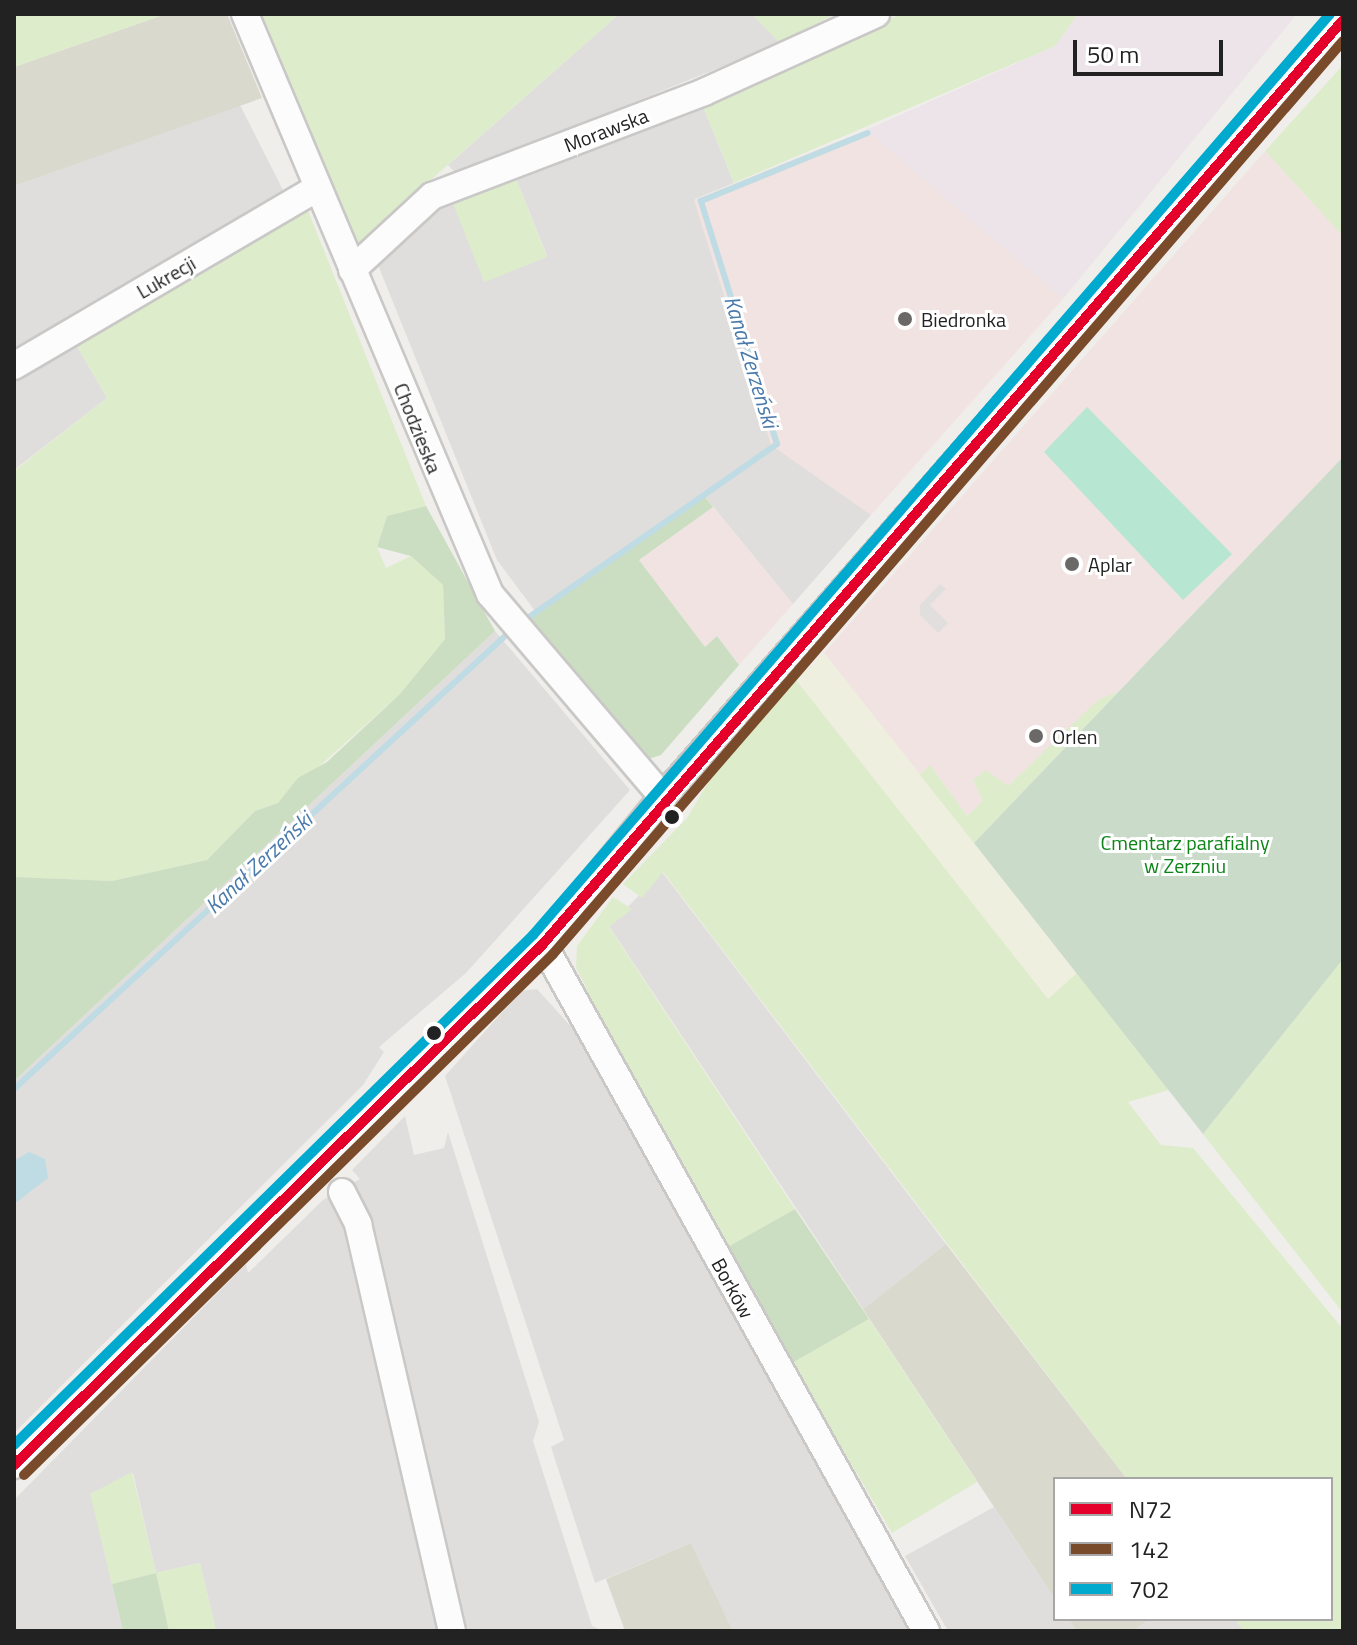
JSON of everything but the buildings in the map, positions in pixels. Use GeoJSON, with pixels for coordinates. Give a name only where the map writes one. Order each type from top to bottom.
{"type":"FeatureCollection","features":[{"type":"Feature","properties":{"kind":"street","name":"Chodzieska"},"geometry":{"type":"LineString","coordinates":[[245,14],[490,594],[663,797]]}},
{"type":"Feature","properties":{"kind":"street","name":"Morawska"},"geometry":{"type":"LineString","coordinates":[[352,270],[432,196],[704,92],[867,16]]}},
{"type":"Feature","properties":{"kind":"street"},"geometry":{"type":"LineString","coordinates":[[14,1465],[543,944],[663,797],[1343,20]]}},
{"type":"Feature","properties":{"kind":"street","name":"Lukrecji"},"geometry":{"type":"LineString","coordinates":[[14,366],[318,188]]}},
{"type":"Feature","properties":{"kind":"street","name":"Borków"},"geometry":{"type":"LineString","coordinates":[[543,944],[926,1631]]}},
{"type":"Feature","properties":{"kind":"street"},"geometry":{"type":"LineString","coordinates":[[342,1192],[358,1224],[452,1631]]}},
{"type":"Feature","properties":{"kind":"shaded area"},"geometry":{"type":"Polygon","coordinates":[[[166,14],[227,14],[262,98],[14,186],[14,67],[166,14]]]}},
{"type":"Feature","properties":{"kind":"shaded area"},"geometry":{"type":"Polygon","coordinates":[[[619,14],[752,14],[780,43],[457,174],[448,165],[619,14]]]}},
{"type":"Feature","properties":{"kind":"shaded area"},"geometry":{"type":"Polygon","coordinates":[[[1078,14],[1297,14],[1063,299],[866,130],[1055,46],[1078,14]]]}},
{"type":"Feature","properties":{"kind":"shaded area"},"geometry":{"type":"Polygon","coordinates":[[[701,102],[734,183],[695,199],[821,477],[871,515],[793,604],[702,493],[535,611],[497,560],[376,260],[452,201],[547,256],[515,176],[701,102]]]}},
{"type":"Feature","properties":{"kind":"shaded area"},"geometry":{"type":"Polygon","coordinates":[[[240,105],[286,196],[14,353],[14,186],[240,105]]]}},
{"type":"Feature","properties":{"kind":"shaded area"},"geometry":{"type":"Polygon","coordinates":[[[866,130],[1063,299],[871,515],[771,445],[694,200],[866,130]]]}},
{"type":"Feature","properties":{"kind":"shaded area"},"geometry":{"type":"Polygon","coordinates":[[[1265,151],[1343,236],[1343,457],[1119,691],[1098,701],[1008,786],[973,780],[983,801],[967,816],[930,765],[920,775],[824,653],[1265,151]]]}},
{"type":"Feature","properties":{"kind":"shaded area"},"geometry":{"type":"Polygon","coordinates":[[[75,343],[107,398],[14,470],[14,378],[75,343]]]}},
{"type":"Feature","properties":{"kind":"shaded area"},"geometry":{"type":"Polygon","coordinates":[[[713,507],[793,604],[739,665],[717,636],[705,647],[639,560],[713,507]]]}},
{"type":"Feature","properties":{"kind":"shaded area"},"geometry":{"type":"Polygon","coordinates":[[[940,584],[946,589],[930,605],[948,623],[938,633],[920,615],[920,605],[940,584]]]}},
{"type":"Feature","properties":{"kind":"shaded area"},"geometry":{"type":"Polygon","coordinates":[[[495,631],[630,790],[466,973],[379,1047],[384,1052],[363,1085],[14,1433],[14,1081],[495,631]]]}},
{"type":"Feature","properties":{"kind":"shaded area"},"geometry":{"type":"Polygon","coordinates":[[[662,872],[946,1244],[863,1309],[609,926],[662,872]]]}},
{"type":"Feature","properties":{"kind":"shaded area"},"geometry":{"type":"Polygon","coordinates":[[[537,989],[576,1032],[909,1631],[733,1631],[691,1543],[595,1583],[551,1447],[564,1440],[445,1076],[521,991],[537,989]]]}},
{"type":"Feature","properties":{"kind":"shaded area"},"geometry":{"type":"Polygon","coordinates":[[[405,1116],[414,1155],[444,1148],[448,1132],[539,1422],[533,1441],[592,1626],[604,1631],[216,1631],[200,1563],[156,1573],[133,1473],[91,1494],[123,1631],[14,1631],[14,1500],[246,1264],[248,1273],[323,1200],[360,1179],[352,1170],[405,1116]]]}},
{"type":"Feature","properties":{"kind":"shaded area"},"geometry":{"type":"Polygon","coordinates":[[[946,1244],[1125,1477],[1053,1477],[1053,1596],[863,1309],[946,1244]]]}},
{"type":"Feature","properties":{"kind":"shaded area"},"geometry":{"type":"Polygon","coordinates":[[[994,1507],[1053,1596],[1053,1621],[1070,1621],[1077,1631],[948,1631],[905,1556],[994,1507]]]}},
{"type":"Feature","properties":{"kind":"shaded area"},"geometry":{"type":"Polygon","coordinates":[[[691,1543],[733,1631],[625,1631],[606,1579],[691,1543]]]}},
{"type":"Feature","properties":{"kind":"shaded area"},"geometry":{"type":"Polygon","coordinates":[[[1070,1621],[1147,1621],[1133,1631],[1077,1631],[1070,1621]]]}},
{"type":"Feature","properties":{"kind":"shaded area"},"geometry":{"type":"Polygon","coordinates":[[[1147,1621],[1236,1621],[1244,1631],[1133,1631],[1147,1621]]]}},
{"type":"Feature","properties":{"kind":"green space"},"geometry":{"type":"Polygon","coordinates":[[[14,14],[166,14],[14,67],[14,14]]]}},
{"type":"Feature","properties":{"kind":"green space"},"geometry":{"type":"Polygon","coordinates":[[[260,14],[619,14],[357,245],[260,14]]]}},
{"type":"Feature","properties":{"kind":"green space"},"geometry":{"type":"Polygon","coordinates":[[[752,14],[835,14],[780,43],[752,14]]]}},
{"type":"Feature","properties":{"kind":"green space"},"geometry":{"type":"Polygon","coordinates":[[[901,14],[1078,14],[1055,46],[734,183],[701,102],[901,14]]]}},
{"type":"Feature","properties":{"kind":"green space"},"geometry":{"type":"Polygon","coordinates":[[[1343,65],[1343,236],[1265,151],[1343,65]]]}},
{"type":"Feature","properties":{"kind":"green space"},"geometry":{"type":"Polygon","coordinates":[[[515,176],[547,257],[484,282],[452,201],[515,176]]]}},
{"type":"Feature","properties":{"kind":"green space"},"geometry":{"type":"Polygon","coordinates":[[[307,208],[426,506],[387,516],[377,547],[386,568],[411,556],[443,585],[445,639],[400,694],[278,803],[255,811],[207,860],[112,881],[14,877],[14,471],[107,398],[75,343],[307,208]]]}},
{"type":"Feature","properties":{"kind":"green space"},"geometry":{"type":"Polygon","coordinates":[[[1087,407],[1232,554],[1183,600],[1044,452],[1087,407]]]}},
{"type":"Feature","properties":{"kind":"green space","name":"Cmentarz parafialny w Zerzniu"},"geometry":{"type":"Polygon","coordinates":[[[1343,457],[1343,959],[1203,1134],[974,843],[1343,457]]]}},
{"type":"Feature","properties":{"kind":"green space"},"geometry":{"type":"Polygon","coordinates":[[[702,493],[713,507],[639,560],[705,647],[717,636],[739,665],[661,755],[645,760],[528,621],[702,493]]]}},
{"type":"Feature","properties":{"kind":"green space"},"geometry":{"type":"Polygon","coordinates":[[[426,506],[495,631],[14,1081],[14,877],[112,881],[207,860],[255,811],[278,803],[298,778],[327,762],[400,694],[445,639],[443,585],[411,556],[377,547],[387,516],[426,506]]]}},
{"type":"Feature","properties":{"kind":"green space"},"geometry":{"type":"Polygon","coordinates":[[[824,653],[1077,973],[1048,1000],[796,680],[824,653]]]}},
{"type":"Feature","properties":{"kind":"green space"},"geometry":{"type":"Polygon","coordinates":[[[796,680],[1048,999],[1077,973],[1169,1090],[1128,1102],[1161,1145],[1193,1148],[1343,1329],[1343,1631],[1244,1631],[1236,1621],[1333,1621],[1333,1477],[1125,1477],[663,872],[642,898],[623,884],[687,818],[726,752],[796,680]]]}},
{"type":"Feature","properties":{"kind":"green space"},"geometry":{"type":"Polygon","coordinates":[[[1119,691],[974,843],[920,775],[930,765],[967,816],[983,801],[973,780],[986,770],[1008,786],[1098,700],[1119,691]]]}},
{"type":"Feature","properties":{"kind":"green space"},"geometry":{"type":"Polygon","coordinates":[[[613,897],[632,909],[609,927],[795,1209],[726,1248],[582,993],[587,989],[576,968],[577,946],[613,897]]]}},
{"type":"Feature","properties":{"kind":"green space"},"geometry":{"type":"Polygon","coordinates":[[[1343,962],[1343,1313],[1203,1134],[1343,962]]]}},
{"type":"Feature","properties":{"kind":"green space"},"geometry":{"type":"Polygon","coordinates":[[[795,1209],[869,1319],[792,1363],[726,1248],[795,1209]]]}},
{"type":"Feature","properties":{"kind":"green space"},"geometry":{"type":"Polygon","coordinates":[[[869,1319],[977,1482],[892,1533],[792,1363],[869,1319]]]}},
{"type":"Feature","properties":{"kind":"green space"},"geometry":{"type":"Polygon","coordinates":[[[132,1472],[156,1573],[112,1584],[90,1494],[132,1472]]]}},
{"type":"Feature","properties":{"kind":"green space"},"geometry":{"type":"Polygon","coordinates":[[[200,1563],[216,1631],[169,1631],[156,1573],[200,1563]]]}},
{"type":"Feature","properties":{"kind":"green space"},"geometry":{"type":"Polygon","coordinates":[[[156,1573],[169,1631],[123,1631],[112,1584],[156,1573]]]}},
{"type":"Feature","properties":{"kind":"water"},"geometry":{"type":"Polygon","coordinates":[[[29,1152],[45,1159],[48,1178],[14,1204],[14,1161],[29,1152]]]}},
{"type":"Feature","properties":{"kind":"waterway","name":"Kanał Zerzeński"},"geometry":{"type":"LineString","coordinates":[[522,622],[777,444],[701,201],[868,133]]}},
{"type":"Feature","properties":{"kind":"waterway","name":"Kanał Zerzeński"},"geometry":{"type":"LineString","coordinates":[[14,1089],[504,637]]}},
{"type":"Feature","properties":{"kind":"transit line","name":"702"},"geometry":{"type":"LineString","coordinates":[[14,1445],[533,935],[1330,14]]}},
{"type":"Feature","properties":{"kind":"transit line","name":"N72"},"geometry":{"type":"LineString","coordinates":[[14,1465],[543,944],[1343,20]]}},
{"type":"Feature","properties":{"kind":"transit line","name":"142"},"geometry":{"type":"LineString","coordinates":[[24,1475],[553,954],[1343,41]]}},
{"type":"Feature","properties":{"kind":"place","name":"Biedronka"},"geometry":{"type":"Point","coordinates":[905,319]}},
{"type":"Feature","properties":{"kind":"place","name":"Aplar"},"geometry":{"type":"Point","coordinates":[1072,564]}},
{"type":"Feature","properties":{"kind":"place","name":"Orlen"},"geometry":{"type":"Point","coordinates":[1036,736]}}]}
